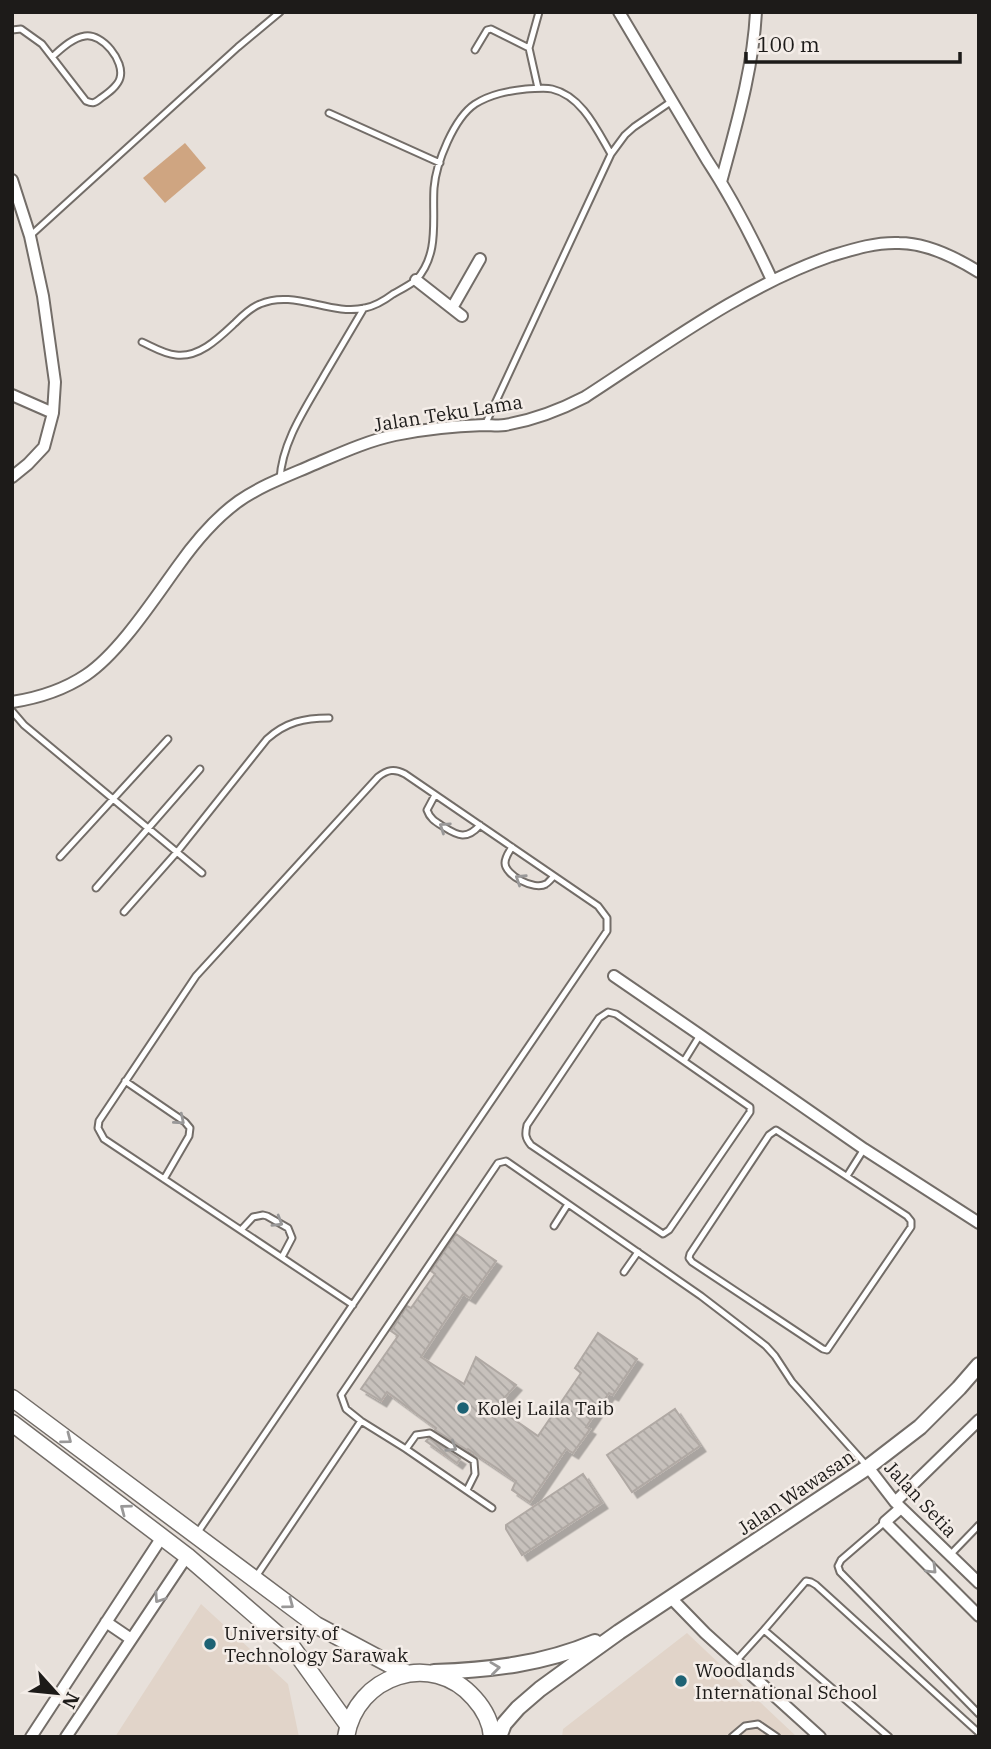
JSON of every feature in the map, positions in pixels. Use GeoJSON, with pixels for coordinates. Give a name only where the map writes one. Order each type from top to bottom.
{"type":"FeatureCollection","features":[{"type":"Feature","properties":{"kind":"main road"},"geometry":{"type":"LineString","coordinates":[[12,1398],[316,1625],[406,1673]]}},
{"type":"Feature","properties":{"kind":"main road"},"geometry":{"type":"LineString","coordinates":[[12,1423],[187,1556],[292,1647],[347,1731]]}},
{"type":"Feature","properties":{"kind":"main road"},"geometry":{"type":"LineString","coordinates":[[347,1731],[356,1707],[370,1691],[387,1680],[406,1673],[427,1673],[446,1677],[467,1689],[482,1706],[491,1727],[492,1737]]}},
{"type":"Feature","properties":{"kind":"street"},"geometry":{"type":"LineString","coordinates":[[619,12],[721,182],[772,280]]}},
{"type":"Feature","properties":{"kind":"street"},"geometry":{"type":"LineString","coordinates":[[721,182],[752,56],[756,12]]}},
{"type":"Feature","properties":{"kind":"street"},"geometry":{"type":"LineString","coordinates":[[12,180],[30,236],[43,296],[55,382],[53,414],[44,447],[12,477]]}},
{"type":"Feature","properties":{"kind":"street","name":"Jalan Teku Lama"},"geometry":{"type":"LineString","coordinates":[[12,702],[29,700],[87,675],[110,655],[211,525],[239,501],[280,479],[357,447],[396,435],[504,425],[564,408],[772,280],[854,248],[902,242],[933,249],[979,272]]}},
{"type":"Feature","properties":{"kind":"street"},"geometry":{"type":"LineString","coordinates":[[452,308],[480,259]]}},
{"type":"Feature","properties":{"kind":"street"},"geometry":{"type":"LineString","coordinates":[[416,279],[462,316]]}},
{"type":"Feature","properties":{"kind":"street"},"geometry":{"type":"LineString","coordinates":[[12,395],[53,414]]}},
{"type":"Feature","properties":{"kind":"street"},"geometry":{"type":"LineString","coordinates":[[614,976],[864,1149],[979,1223]]}},
{"type":"Feature","properties":{"kind":"street","name":"Jalan Wawasan"},"geometry":{"type":"LineString","coordinates":[[619,1632],[868,1467],[920,1427],[979,1365]]}},
{"type":"Feature","properties":{"kind":"street"},"geometry":{"type":"LineString","coordinates":[[979,1420],[885,1521],[979,1616]]}},
{"type":"Feature","properties":{"kind":"street","name":"Jalan Setia"},"geometry":{"type":"LineString","coordinates":[[868,1467],[898,1505],[979,1583]]}},
{"type":"Feature","properties":{"kind":"street"},"geometry":{"type":"LineString","coordinates":[[31,1737],[162,1537]]}},
{"type":"Feature","properties":{"kind":"street"},"geometry":{"type":"LineString","coordinates":[[66,1737],[187,1556]]}},
{"type":"Feature","properties":{"kind":"street"},"geometry":{"type":"LineString","coordinates":[[671,1598],[820,1737]]}},
{"type":"Feature","properties":{"kind":"street"},"geometry":{"type":"LineString","coordinates":[[106,1622],[131,1639]]}},
{"type":"Feature","properties":{"kind":"street"},"geometry":{"type":"LineString","coordinates":[[427,1673],[532,1663],[568,1654],[619,1632]]}},
{"type":"Feature","properties":{"kind":"street"},"geometry":{"type":"LineString","coordinates":[[499,1737],[504,1724],[518,1708],[619,1632]]}},
{"type":"Feature","properties":{"kind":"lane"},"geometry":{"type":"LineString","coordinates":[[30,236],[280,12]]}},
{"type":"Feature","properties":{"kind":"lane"},"geometry":{"type":"LineString","coordinates":[[538,88],[529,48],[539,12]]}},
{"type":"Feature","properties":{"kind":"lane"},"geometry":{"type":"LineString","coordinates":[[475,50],[483,35],[491,29],[529,48]]}},
{"type":"Feature","properties":{"kind":"lane"},"geometry":{"type":"LineString","coordinates":[[12,30],[21,30],[42,44],[52,57],[86,101],[95,103],[111,91],[120,79],[120,67],[114,54],[106,44],[92,36],[83,36],[67,43],[52,57]]}},
{"type":"Feature","properties":{"kind":"lane"},"geometry":{"type":"LineString","coordinates":[[142,342],[174,355],[191,354],[210,344],[247,311],[267,301],[284,299],[364,308],[416,279],[426,263],[433,243],[434,186],[440,163],[457,124],[474,104],[490,96],[505,91],[538,88],[551,88],[561,92],[579,105],[611,154]]}},
{"type":"Feature","properties":{"kind":"lane"},"geometry":{"type":"LineString","coordinates":[[485,425],[611,154],[634,127],[672,101]]}},
{"type":"Feature","properties":{"kind":"lane"},"geometry":{"type":"LineString","coordinates":[[329,113],[440,163]]}},
{"type":"Feature","properties":{"kind":"lane"},"geometry":{"type":"LineString","coordinates":[[280,479],[284,454],[295,429],[364,308]]}},
{"type":"Feature","properties":{"kind":"lane"},"geometry":{"type":"LineString","coordinates":[[12,711],[24,724],[202,873]]}},
{"type":"Feature","properties":{"kind":"lane"},"geometry":{"type":"LineString","coordinates":[[124,912],[177,852],[267,739],[277,730],[297,720],[329,718]]}},
{"type":"Feature","properties":{"kind":"lane"},"geometry":{"type":"LineString","coordinates":[[60,856],[168,739]]}},
{"type":"Feature","properties":{"kind":"lane"},"geometry":{"type":"LineString","coordinates":[[96,888],[200,769]]}},
{"type":"Feature","properties":{"kind":"lane"},"geometry":{"type":"LineString","coordinates":[[196,1535],[353,1305],[607,931],[607,918],[598,906],[399,771],[387,771],[377,777],[196,976],[99,1121],[104,1139],[353,1305]]}},
{"type":"Feature","properties":{"kind":"lane"},"geometry":{"type":"LineString","coordinates":[[435,795],[427,810],[431,818],[458,835],[470,834],[480,825]]}},
{"type":"Feature","properties":{"kind":"lane"},"geometry":{"type":"LineString","coordinates":[[512,847],[505,862],[511,873],[536,887],[546,884],[554,876]]}},
{"type":"Feature","properties":{"kind":"lane"},"geometry":{"type":"LineString","coordinates":[[608,1012],[616,1014],[684,1061],[747,1103],[750,1112],[669,1230],[663,1234],[527,1141],[527,1125],[599,1018],[608,1012]]}},
{"type":"Feature","properties":{"kind":"lane"},"geometry":{"type":"LineString","coordinates":[[684,1061],[700,1035]]}},
{"type":"Feature","properties":{"kind":"lane"},"geometry":{"type":"LineString","coordinates":[[125,1081],[190,1128],[189,1136],[163,1179]]}},
{"type":"Feature","properties":{"kind":"lane"},"geometry":{"type":"LineString","coordinates":[[772,1131],[781,1132],[847,1176],[907,1216],[911,1227],[827,1350],[689,1258],[772,1131]]}},
{"type":"Feature","properties":{"kind":"lane"},"geometry":{"type":"LineString","coordinates":[[847,1176],[864,1149]]}},
{"type":"Feature","properties":{"kind":"lane"},"geometry":{"type":"LineString","coordinates":[[492,1508],[361,1421],[346,1409],[341,1395],[498,1163],[506,1161],[701,1296],[766,1346],[792,1382],[868,1467]]}},
{"type":"Feature","properties":{"kind":"lane"},"geometry":{"type":"LineString","coordinates":[[554,1226],[568,1204]]}},
{"type":"Feature","properties":{"kind":"lane"},"geometry":{"type":"LineString","coordinates":[[241,1230],[253,1217],[260,1215],[288,1228],[292,1238],[282,1257]]}},
{"type":"Feature","properties":{"kind":"lane"},"geometry":{"type":"LineString","coordinates":[[624,1272],[638,1252]]}},
{"type":"Feature","properties":{"kind":"lane"},"geometry":{"type":"LineString","coordinates":[[255,1578],[361,1421]]}},
{"type":"Feature","properties":{"kind":"lane"},"geometry":{"type":"LineString","coordinates":[[406,1449],[416,1436],[429,1433],[474,1461],[475,1474],[467,1490]]}},
{"type":"Feature","properties":{"kind":"lane"},"geometry":{"type":"LineString","coordinates":[[885,1521],[841,1560],[839,1572],[979,1714]]}},
{"type":"Feature","properties":{"kind":"lane"},"geometry":{"type":"LineString","coordinates":[[950,1555],[979,1525]]}},
{"type":"Feature","properties":{"kind":"lane"},"geometry":{"type":"LineString","coordinates":[[736,1661],[806,1581],[811,1582],[979,1734]]}},
{"type":"Feature","properties":{"kind":"lane"},"geometry":{"type":"LineString","coordinates":[[764,1629],[889,1737]]}},
{"type":"Feature","properties":{"kind":"lane"},"geometry":{"type":"LineString","coordinates":[[732,1737],[745,1726],[758,1724],[777,1737]]}},
{"type":"Feature","properties":{"kind":"shaded area"},"geometry":{"type":"Polygon","coordinates":[[[185,143],[206,168],[165,203],[143,178],[185,143]]]}},
{"type":"Feature","properties":{"kind":"shaded area","name":"University of Technology Sarawak"},"geometry":{"type":"Polygon","coordinates":[[[201,1604],[288,1684],[299,1737],[115,1737],[201,1604]]]}},
{"type":"Feature","properties":{"kind":"shaded area","name":"Woodlands International School"},"geometry":{"type":"Polygon","coordinates":[[[687,1633],[797,1737],[562,1737],[563,1729],[687,1633]]]}},
{"type":"Feature","properties":{"kind":"building"},"geometry":{"type":"Polygon","coordinates":[[[456,1234],[496,1261],[470,1298],[463,1294],[421,1357],[464,1384],[476,1357],[516,1385],[496,1407],[538,1436],[581,1373],[575,1368],[598,1333],[637,1359],[613,1395],[609,1393],[586,1427],[590,1429],[573,1453],[566,1449],[530,1502],[512,1490],[516,1481],[435,1430],[436,1428],[387,1392],[381,1401],[361,1389],[398,1336],[391,1331],[407,1306],[411,1308],[435,1274],[431,1271],[456,1234]]]}},
{"type":"Feature","properties":{"kind":"building"},"geometry":{"type":"Polygon","coordinates":[[[675,1409],[700,1446],[632,1492],[607,1455],[675,1409]]]}},
{"type":"Feature","properties":{"kind":"building"},"geometry":{"type":"Polygon","coordinates":[[[429,1438],[460,1459],[457,1463],[426,1441],[429,1438]]]}},
{"type":"Feature","properties":{"kind":"building"},"geometry":{"type":"Polygon","coordinates":[[[583,1474],[602,1503],[522,1555],[506,1525],[583,1474]]]}},
{"type":"Feature","properties":{"kind":"place","name":"Kolej Laila Taib"},"geometry":{"type":"Point","coordinates":[463,1408]}},
{"type":"Feature","properties":{"kind":"place","name":"University of Technology Sarawak"},"geometry":{"type":"Point","coordinates":[210,1644]}},
{"type":"Feature","properties":{"kind":"place","name":"Woodlands International School"},"geometry":{"type":"Point","coordinates":[681,1681]}}]}
